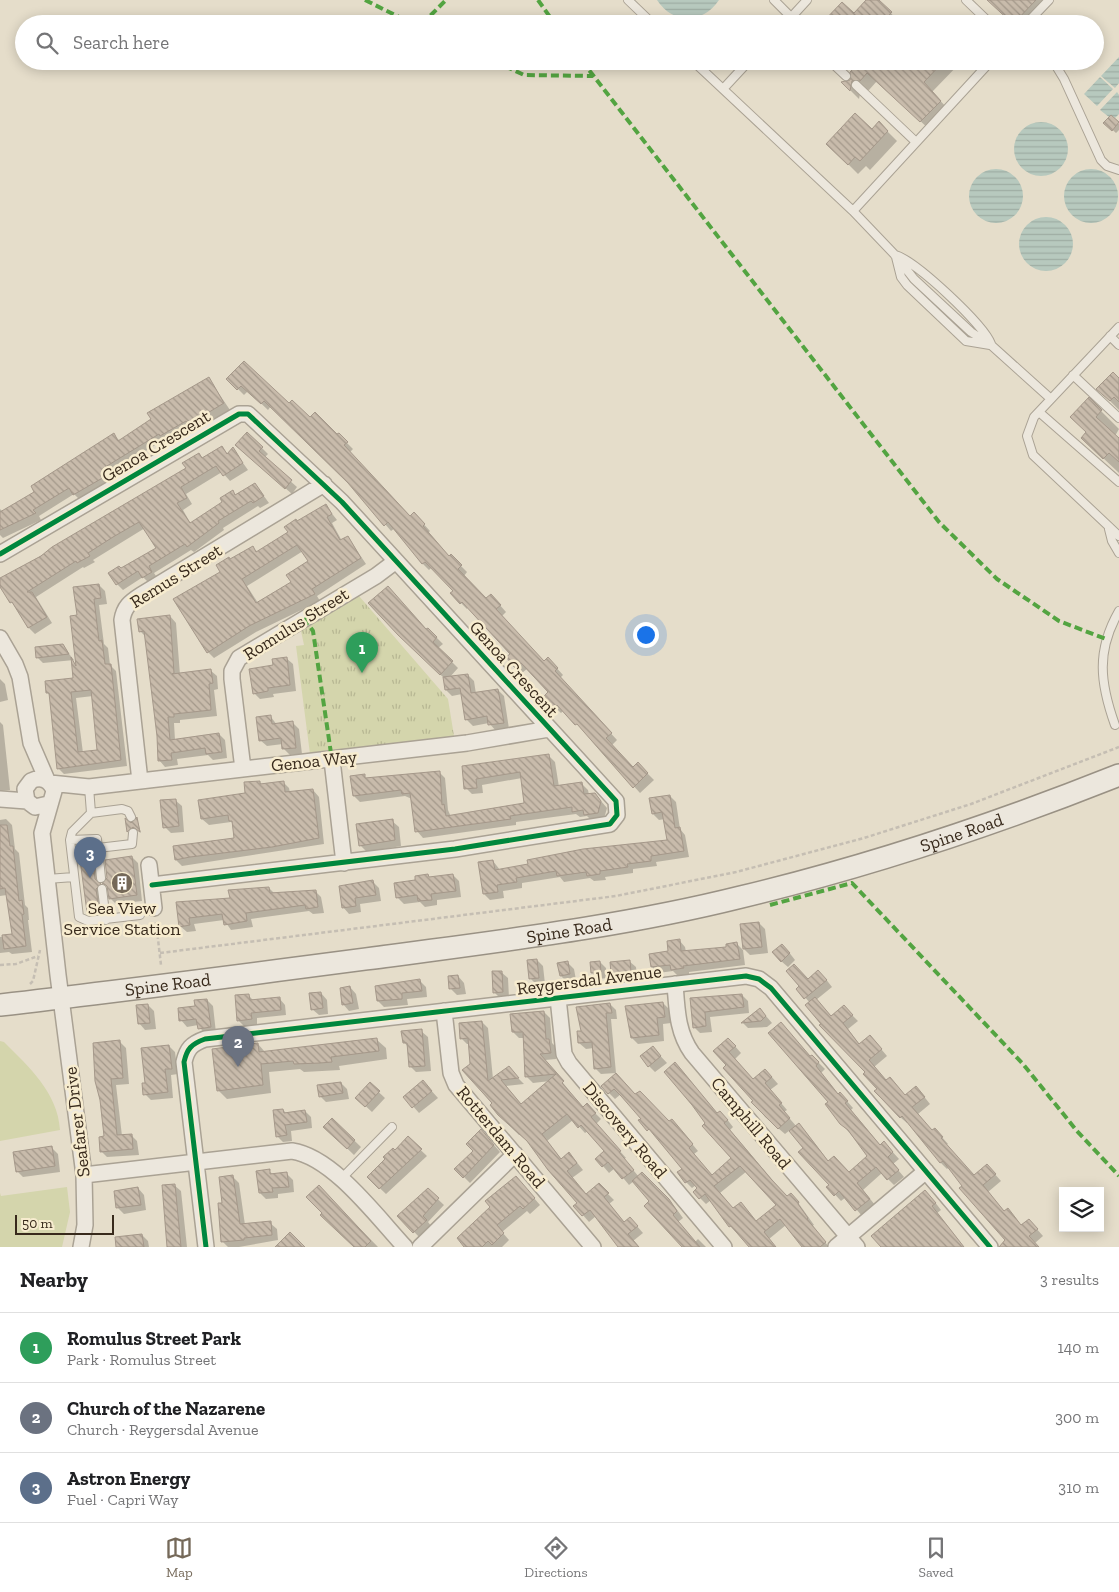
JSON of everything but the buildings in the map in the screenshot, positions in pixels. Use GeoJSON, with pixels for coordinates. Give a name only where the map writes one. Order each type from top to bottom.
{"type":"FeatureCollection","features":[{"type":"Feature","properties":{"kind":"main road","name":"Spine Road"},"geometry":{"type":"LineString","coordinates":[[0,1005],[467,946],[642,919],[740,898],[907,851],[1066,796],[1119,775]]}},
{"type":"Feature","properties":{"kind":"street","name":"Genoa Crescent"},"geometry":{"type":"LineString","coordinates":[[0,554],[239,414],[249,416],[324,484],[616,801],[617,816],[610,824],[456,849],[152,885]]}},
{"type":"Feature","properties":{"kind":"street","name":"Remus Street"},"geometry":{"type":"LineString","coordinates":[[140,781],[122,620],[124,611],[130,603],[141,595],[324,484]]}},
{"type":"Feature","properties":{"kind":"street","name":"Romulus Street"},"geometry":{"type":"LineString","coordinates":[[243,769],[232,679],[234,664],[239,658],[376,576],[396,561]]}},
{"type":"Feature","properties":{"kind":"street"},"geometry":{"type":"LineString","coordinates":[[0,638],[16,664],[20,677],[31,743],[27,795],[42,833]]}},
{"type":"Feature","properties":{"kind":"street","name":"Genoa Way"},"geometry":{"type":"LineString","coordinates":[[48,782],[83,787],[140,781],[467,743],[549,728]]}},
{"type":"Feature","properties":{"kind":"street"},"geometry":{"type":"LineString","coordinates":[[31,743],[48,782],[54,791],[42,833]]}},
{"type":"Feature","properties":{"kind":"street"},"geometry":{"type":"LineString","coordinates":[[332,760],[344,863]]}},
{"type":"Feature","properties":{"kind":"street"},"geometry":{"type":"LineString","coordinates":[[27,795],[35,779],[48,782]]}},
{"type":"Feature","properties":{"kind":"street","name":"Genoa Way"},"geometry":{"type":"LineString","coordinates":[[50,802],[83,787]]}},
{"type":"Feature","properties":{"kind":"street"},"geometry":{"type":"LineString","coordinates":[[0,799],[27,795]]}},
{"type":"Feature","properties":{"kind":"street"},"geometry":{"type":"LineString","coordinates":[[27,795],[39,808],[50,802]]}},
{"type":"Feature","properties":{"kind":"street","name":"Seafarer Drive"},"geometry":{"type":"LineString","coordinates":[[42,833],[60,997],[84,1175],[86,1210],[81,1247]]}},
{"type":"Feature","properties":{"kind":"street"},"geometry":{"type":"LineString","coordinates":[[149,865],[154,908]]}},
{"type":"Feature","properties":{"kind":"street","name":"Reygersdal Avenue"},"geometry":{"type":"LineString","coordinates":[[196,1162],[184,1062],[189,1047],[204,1039],[746,976],[754,977],[763,982],[990,1247]]}},
{"type":"Feature","properties":{"kind":"street","name":"Camphill Road"},"geometry":{"type":"LineString","coordinates":[[675,984],[680,1029],[684,1041],[692,1053],[853,1242]]}},
{"type":"Feature","properties":{"kind":"street","name":"Discovery Road"},"geometry":{"type":"LineString","coordinates":[[558,998],[564,1054],[569,1063],[724,1247]]}},
{"type":"Feature","properties":{"kind":"street","name":"Rotterdam Road"},"geometry":{"type":"LineString","coordinates":[[444,1011],[451,1073],[456,1085],[593,1247]]}},
{"type":"Feature","properties":{"kind":"street"},"geometry":{"type":"LineString","coordinates":[[84,1175],[292,1151],[312,1156],[341,1179],[406,1247]]}},
{"type":"Feature","properties":{"kind":"street"},"geometry":{"type":"LineString","coordinates":[[420,1247],[515,1154]]}},
{"type":"Feature","properties":{"kind":"street"},"geometry":{"type":"LineString","coordinates":[[196,1162],[206,1247]]}},
{"type":"Feature","properties":{"kind":"street"},"geometry":{"type":"LineString","coordinates":[[836,1247],[853,1242],[926,1171]]}},
{"type":"Feature","properties":{"kind":"lane"},"geometry":{"type":"LineString","coordinates":[[628,0],[644,15]]}},
{"type":"Feature","properties":{"kind":"lane"},"geometry":{"type":"LineString","coordinates":[[774,0],[784,15]]}},
{"type":"Feature","properties":{"kind":"lane"},"geometry":{"type":"LineString","coordinates":[[793,15],[807,0]]}},
{"type":"Feature","properties":{"kind":"lane"},"geometry":{"type":"LineString","coordinates":[[966,0],[982,15]]}},
{"type":"Feature","properties":{"kind":"lane"},"geometry":{"type":"LineString","coordinates":[[1035,15],[1050,0]]}},
{"type":"Feature","properties":{"kind":"lane"},"geometry":{"type":"LineString","coordinates":[[703,70],[853,211],[895,255],[914,279],[971,332],[991,345],[1051,399]]}},
{"type":"Feature","properties":{"kind":"lane"},"geometry":{"type":"LineString","coordinates":[[723,89],[741,70]]}},
{"type":"Feature","properties":{"kind":"lane"},"geometry":{"type":"LineString","coordinates":[[840,70],[846,76]]}},
{"type":"Feature","properties":{"kind":"lane"},"geometry":{"type":"LineString","coordinates":[[853,211],[983,70]]}},
{"type":"Feature","properties":{"kind":"lane"},"geometry":{"type":"LineString","coordinates":[[1058,70],[1064,79],[1101,160],[1108,166],[1119,170]]}},
{"type":"Feature","properties":{"kind":"lane"},"geometry":{"type":"LineString","coordinates":[[856,85],[916,142]]}},
{"type":"Feature","properties":{"kind":"lane"},"geometry":{"type":"LineString","coordinates":[[1119,326],[1039,412],[1028,430],[1028,443],[1033,455],[1119,536]]}},
{"type":"Feature","properties":{"kind":"lane"},"geometry":{"type":"LineString","coordinates":[[1110,336],[1119,345]]}},
{"type":"Feature","properties":{"kind":"lane"},"geometry":{"type":"LineString","coordinates":[[1073,375],[1119,418]]}},
{"type":"Feature","properties":{"kind":"lane"},"geometry":{"type":"LineString","coordinates":[[1039,412],[1119,482]]}},
{"type":"Feature","properties":{"kind":"lane"},"geometry":{"type":"LineString","coordinates":[[1110,529],[1112,541],[1119,552]]}},
{"type":"Feature","properties":{"kind":"lane"},"geometry":{"type":"LineString","coordinates":[[1115,725],[1109,708],[1102,665],[1103,649],[1110,626],[1119,611]]}},
{"type":"Feature","properties":{"kind":"lane"},"geometry":{"type":"LineString","coordinates":[[83,787],[91,813]]}},
{"type":"Feature","properties":{"kind":"lane"},"geometry":{"type":"LineString","coordinates":[[131,817],[128,811],[122,809],[91,813],[74,827],[70,840],[79,917],[88,921],[140,915]]}},
{"type":"Feature","properties":{"kind":"lane"},"geometry":{"type":"LineString","coordinates":[[98,848],[132,844],[133,833]]}},
{"type":"Feature","properties":{"kind":"lane"},"geometry":{"type":"LineString","coordinates":[[70,840],[95,838],[101,878]]}},
{"type":"Feature","properties":{"kind":"lane"},"geometry":{"type":"LineString","coordinates":[[47,879],[74,877]]}},
{"type":"Feature","properties":{"kind":"lane"},"geometry":{"type":"LineString","coordinates":[[102,889],[106,920]]}},
{"type":"Feature","properties":{"kind":"lane"},"geometry":{"type":"LineString","coordinates":[[341,1179],[392,1127]]}},
{"type":"Feature","properties":{"kind":"path"},"geometry":{"type":"LineString","coordinates":[[160,953],[616,896],[736,872],[864,838],[971,804],[1119,747]]}},
{"type":"Feature","properties":{"kind":"path"},"geometry":{"type":"LineString","coordinates":[[154,908],[161,965]]}},
{"type":"Feature","properties":{"kind":"path"},"geometry":{"type":"LineString","coordinates":[[30,984],[34,981],[40,950]]}},
{"type":"Feature","properties":{"kind":"path"},"geometry":{"type":"LineString","coordinates":[[0,965],[16,964],[38,956]]}},
{"type":"Feature","properties":{"kind":"green space"},"geometry":{"type":"Polygon","coordinates":[[[359,596],[448,699],[454,736],[310,754],[296,646],[304,645],[301,631],[359,596]]]}},
{"type":"Feature","properties":{"kind":"green space"},"geometry":{"type":"Polygon","coordinates":[[[0,1041],[4,1042],[14,1051],[48,1092],[54,1104],[60,1130],[0,1141],[0,1041]]]}},
{"type":"Feature","properties":{"kind":"green space"},"geometry":{"type":"Polygon","coordinates":[[[67,1187],[70,1212],[62,1247],[0,1247],[0,1193],[1,1196],[67,1187]]]}},
{"type":"Feature","properties":{"kind":"shaded area"},"geometry":{"type":"Polygon","coordinates":[[[657,0],[719,0],[702,15],[674,15],[657,0]]]}},
{"type":"Feature","properties":{"kind":"shaded area"},"geometry":{"type":"Polygon","coordinates":[[[1119,57],[1119,83],[1115,88],[1101,76],[1119,57]]]}},
{"type":"Feature","properties":{"kind":"shaded area"},"geometry":{"type":"Polygon","coordinates":[[[1100,77],[1113,89],[1097,106],[1084,94],[1100,77]]]}},
{"type":"Feature","properties":{"kind":"shaded area"},"geometry":{"type":"Polygon","coordinates":[[[1117,92],[1119,95],[1119,114],[1115,118],[1111,115],[1109,117],[1100,110],[1117,92]]]}},
{"type":"Feature","properties":{"kind":"shaded area"},"geometry":{"type":"Polygon","coordinates":[[[1036,122],[1046,122],[1056,126],[1064,134],[1068,149],[1064,164],[1056,172],[1046,176],[1036,176],[1026,172],[1018,164],[1014,154],[1014,144],[1018,134],[1026,126],[1036,122]]]}},
{"type":"Feature","properties":{"kind":"shaded area"},"geometry":{"type":"Polygon","coordinates":[[[991,169],[1001,169],[1011,173],[1019,181],[1023,196],[1019,211],[1011,219],[1001,223],[991,223],[981,219],[973,211],[969,201],[969,191],[973,181],[981,173],[991,169]]]}},
{"type":"Feature","properties":{"kind":"shaded area"},"geometry":{"type":"Polygon","coordinates":[[[1086,169],[1096,169],[1106,173],[1114,181],[1118,196],[1114,211],[1106,219],[1096,223],[1086,223],[1076,219],[1068,211],[1064,201],[1064,191],[1068,181],[1076,173],[1086,169]]]}},
{"type":"Feature","properties":{"kind":"shaded area"},"geometry":{"type":"Polygon","coordinates":[[[1041,217],[1051,217],[1061,221],[1069,229],[1073,244],[1069,259],[1061,267],[1051,271],[1041,271],[1031,267],[1023,259],[1019,249],[1019,239],[1023,229],[1031,221],[1041,217]]]}},
{"type":"Feature","properties":{"kind":"marked path"},"geometry":{"type":"LineString","coordinates":[[365,0],[395,15]]}},
{"type":"Feature","properties":{"kind":"marked path"},"geometry":{"type":"LineString","coordinates":[[431,15],[446,0]]}},
{"type":"Feature","properties":{"kind":"marked path"},"geometry":{"type":"LineString","coordinates":[[538,0],[549,15]]}},
{"type":"Feature","properties":{"kind":"marked path"},"geometry":{"type":"LineString","coordinates":[[513,70],[524,75],[593,76]]}},
{"type":"Feature","properties":{"kind":"marked path"},"geometry":{"type":"LineString","coordinates":[[589,70],[939,522],[997,579],[1059,621],[1106,639]]}},
{"type":"Feature","properties":{"kind":"marked path"},"geometry":{"type":"LineString","coordinates":[[304,618],[313,631],[332,760]]}},
{"type":"Feature","properties":{"kind":"marked path"},"geometry":{"type":"LineString","coordinates":[[770,905],[852,883],[1023,1064],[1077,1131],[1119,1176]]}},
{"type":"Feature","properties":{"kind":"cycle path"},"geometry":{"type":"LineString","coordinates":[[0,554],[239,414],[248,414],[342,502],[616,801],[617,815],[610,824],[455,849],[152,885]]}},
{"type":"Feature","properties":{"kind":"cycle path"},"geometry":{"type":"LineString","coordinates":[[206,1247],[184,1062],[188,1050],[196,1043],[205,1039],[746,976],[759,979],[771,988],[990,1247]]}},
{"type":"Feature","properties":{"kind":"place","name":"Romulus Street Park"},"geometry":{"type":"Point","coordinates":[362,673]}},
{"type":"Feature","properties":{"kind":"place","name":"Astron Energy"},"geometry":{"type":"Point","coordinates":[90,878]}},
{"type":"Feature","properties":{"kind":"place","name":"Sea View Service Station"},"geometry":{"type":"Point","coordinates":[122,883]}},
{"type":"Feature","properties":{"kind":"place","name":"Church of the Nazarene"},"geometry":{"type":"Point","coordinates":[238,1067]}}]}
